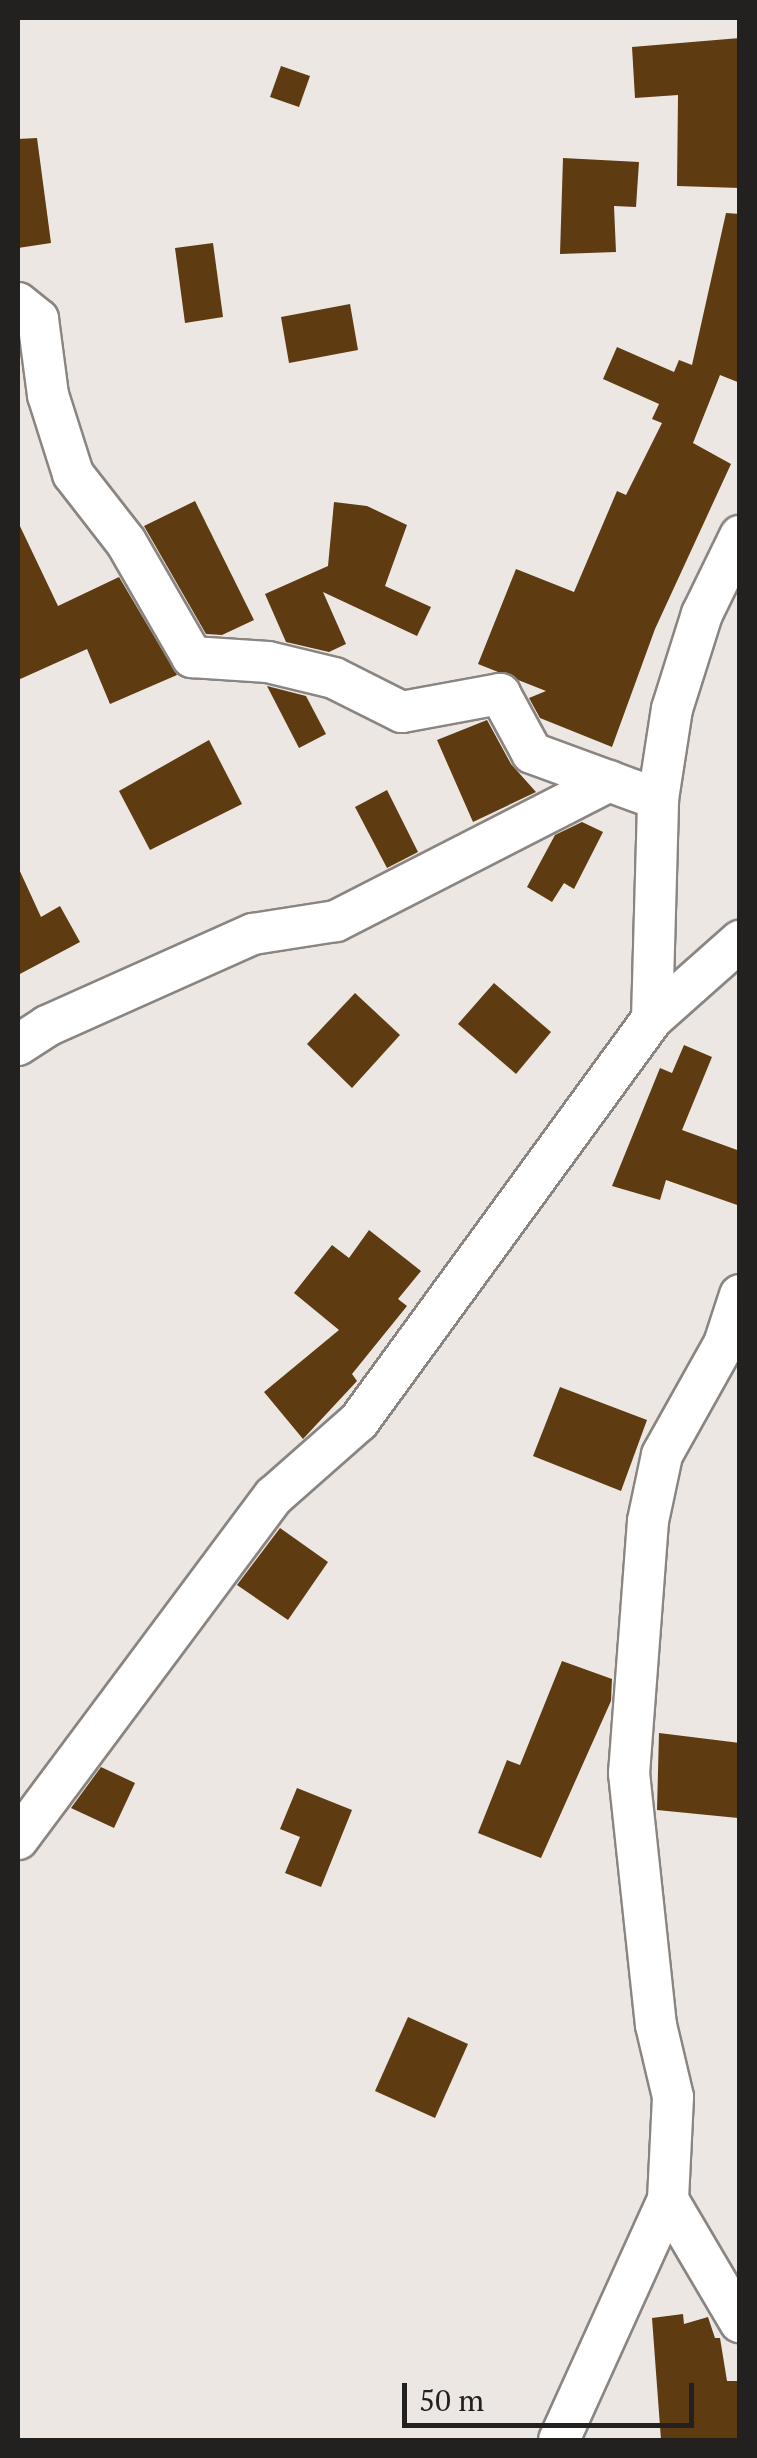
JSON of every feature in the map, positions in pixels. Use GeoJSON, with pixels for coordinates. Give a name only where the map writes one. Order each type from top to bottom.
{"type":"FeatureCollection","features":[{"type":"Feature","properties":{"kind":"street"},"geometry":{"type":"LineString","coordinates":[[18,303],[38,319],[48,395],[73,474],[126,542],[192,657],[268,662],[334,678],[402,712],[500,694],[532,753],[658,799]]}},
{"type":"Feature","properties":{"kind":"street"},"geometry":{"type":"LineString","coordinates":[[652,1018],[658,799],[672,709],[702,614],[740,536]]}},
{"type":"Feature","properties":{"kind":"street"},"geometry":{"type":"LineString","coordinates":[[18,1045],[46,1026],[253,934],[336,921],[609,781]]}},
{"type":"Feature","properties":{"kind":"street"},"geometry":{"type":"LineString","coordinates":[[18,1839],[274,1496],[319,1462],[370,1406],[652,1018],[740,941]]}},
{"type":"Feature","properties":{"kind":"street"},"geometry":{"type":"LineString","coordinates":[[560,2440],[668,2200],[673,2096],[656,2025],[629,1773],[638,1620],[648,1521],[662,1456],[724,1344],[740,1296]]}},
{"type":"Feature","properties":{"kind":"street"},"geometry":{"type":"LineString","coordinates":[[668,2200],[740,2322]]}},
{"type":"Feature","properties":{"kind":"building"},"geometry":{"type":"Polygon","coordinates":[[[740,38],[740,188],[677,186],[678,95],[635,98],[632,47],[740,38]]]}},
{"type":"Feature","properties":{"kind":"building"},"geometry":{"type":"Polygon","coordinates":[[[281,66],[310,76],[299,107],[270,97],[281,66]]]}},
{"type":"Feature","properties":{"kind":"building"},"geometry":{"type":"Polygon","coordinates":[[[37,138],[51,243],[18,248],[18,139],[37,138]]]}},
{"type":"Feature","properties":{"kind":"building"},"geometry":{"type":"Polygon","coordinates":[[[563,158],[639,162],[636,207],[614,206],[616,252],[560,254],[563,158]]]}},
{"type":"Feature","properties":{"kind":"building"},"geometry":{"type":"Polygon","coordinates":[[[726,213],[740,214],[740,383],[720,375],[693,443],[731,464],[655,629],[612,747],[540,718],[529,698],[546,691],[478,664],[516,569],[574,592],[617,491],[626,495],[662,423],[652,419],[659,404],[603,379],[617,347],[674,372],[679,360],[692,365],[726,213]]]}},
{"type":"Feature","properties":{"kind":"building"},"geometry":{"type":"Polygon","coordinates":[[[213,243],[223,317],[185,323],[175,248],[213,243]]]}},
{"type":"Feature","properties":{"kind":"building"},"geometry":{"type":"Polygon","coordinates":[[[350,304],[358,350],[289,363],[281,317],[350,304]]]}},
{"type":"Feature","properties":{"kind":"building"},"geometry":{"type":"Polygon","coordinates":[[[195,501],[254,620],[222,635],[206,634],[144,526],[195,501]]]}},
{"type":"Feature","properties":{"kind":"building"},"geometry":{"type":"Polygon","coordinates":[[[334,502],[367,506],[407,525],[385,586],[431,607],[417,636],[323,592],[346,644],[329,652],[286,642],[265,594],[328,566],[334,502]]]}},
{"type":"Feature","properties":{"kind":"building"},"geometry":{"type":"Polygon","coordinates":[[[18,522],[58,606],[119,577],[177,675],[110,704],[87,649],[18,680],[18,522]]]}},
{"type":"Feature","properties":{"kind":"building"},"geometry":{"type":"Polygon","coordinates":[[[267,686],[306,696],[326,734],[299,748],[267,686]]]}},
{"type":"Feature","properties":{"kind":"building"},"geometry":{"type":"Polygon","coordinates":[[[487,720],[511,764],[536,792],[473,822],[437,740],[487,720]]]}},
{"type":"Feature","properties":{"kind":"building"},"geometry":{"type":"Polygon","coordinates":[[[209,740],[242,804],[150,850],[119,791],[209,740]]]}},
{"type":"Feature","properties":{"kind":"building"},"geometry":{"type":"Polygon","coordinates":[[[387,790],[418,852],[387,868],[355,807],[387,790]]]}},
{"type":"Feature","properties":{"kind":"building"},"geometry":{"type":"Polygon","coordinates":[[[582,822],[603,832],[574,889],[564,883],[552,902],[527,887],[555,835],[582,822]]]}},
{"type":"Feature","properties":{"kind":"building"},"geometry":{"type":"Polygon","coordinates":[[[18,867],[41,917],[60,906],[80,942],[18,975],[18,867]]]}},
{"type":"Feature","properties":{"kind":"building"},"geometry":{"type":"Polygon","coordinates":[[[494,983],[551,1032],[516,1074],[458,1024],[494,983]]]}},
{"type":"Feature","properties":{"kind":"building"},"geometry":{"type":"Polygon","coordinates":[[[355,993],[400,1035],[352,1088],[307,1044],[355,993]]]}},
{"type":"Feature","properties":{"kind":"building"},"geometry":{"type":"Polygon","coordinates":[[[684,1045],[712,1057],[682,1130],[740,1151],[740,1206],[666,1180],[660,1200],[612,1186],[660,1068],[672,1073],[684,1045]]]}},
{"type":"Feature","properties":{"kind":"building"},"geometry":{"type":"Polygon","coordinates":[[[369,1230],[421,1271],[398,1299],[407,1306],[352,1374],[357,1381],[303,1439],[264,1392],[339,1330],[294,1293],[332,1245],[349,1258],[369,1230]]]}},
{"type":"Feature","properties":{"kind":"building"},"geometry":{"type":"Polygon","coordinates":[[[560,1387],[647,1420],[621,1491],[533,1456],[560,1387]]]}},
{"type":"Feature","properties":{"kind":"building"},"geometry":{"type":"Polygon","coordinates":[[[280,1528],[328,1562],[288,1620],[237,1585],[280,1528]]]}},
{"type":"Feature","properties":{"kind":"building"},"geometry":{"type":"Polygon","coordinates":[[[562,1661],[612,1679],[611,1701],[541,1858],[478,1833],[507,1760],[520,1765],[562,1661]]]}},
{"type":"Feature","properties":{"kind":"building"},"geometry":{"type":"Polygon","coordinates":[[[659,1733],[740,1743],[738,1818],[657,1810],[659,1733]]]}},
{"type":"Feature","properties":{"kind":"building"},"geometry":{"type":"Polygon","coordinates":[[[101,1767],[135,1783],[114,1828],[71,1808],[101,1767]]]}},
{"type":"Feature","properties":{"kind":"building"},"geometry":{"type":"Polygon","coordinates":[[[297,1788],[352,1810],[321,1887],[285,1873],[300,1837],[280,1829],[297,1788]]]}},
{"type":"Feature","properties":{"kind":"building"},"geometry":{"type":"Polygon","coordinates":[[[408,2017],[468,2044],[435,2118],[375,2091],[408,2017]]]}},
{"type":"Feature","properties":{"kind":"building"},"geometry":{"type":"Polygon","coordinates":[[[683,2314],[684,2324],[708,2317],[715,2338],[720,2338],[727,2381],[740,2381],[740,2440],[661,2440],[652,2318],[683,2314]]]}}]}
